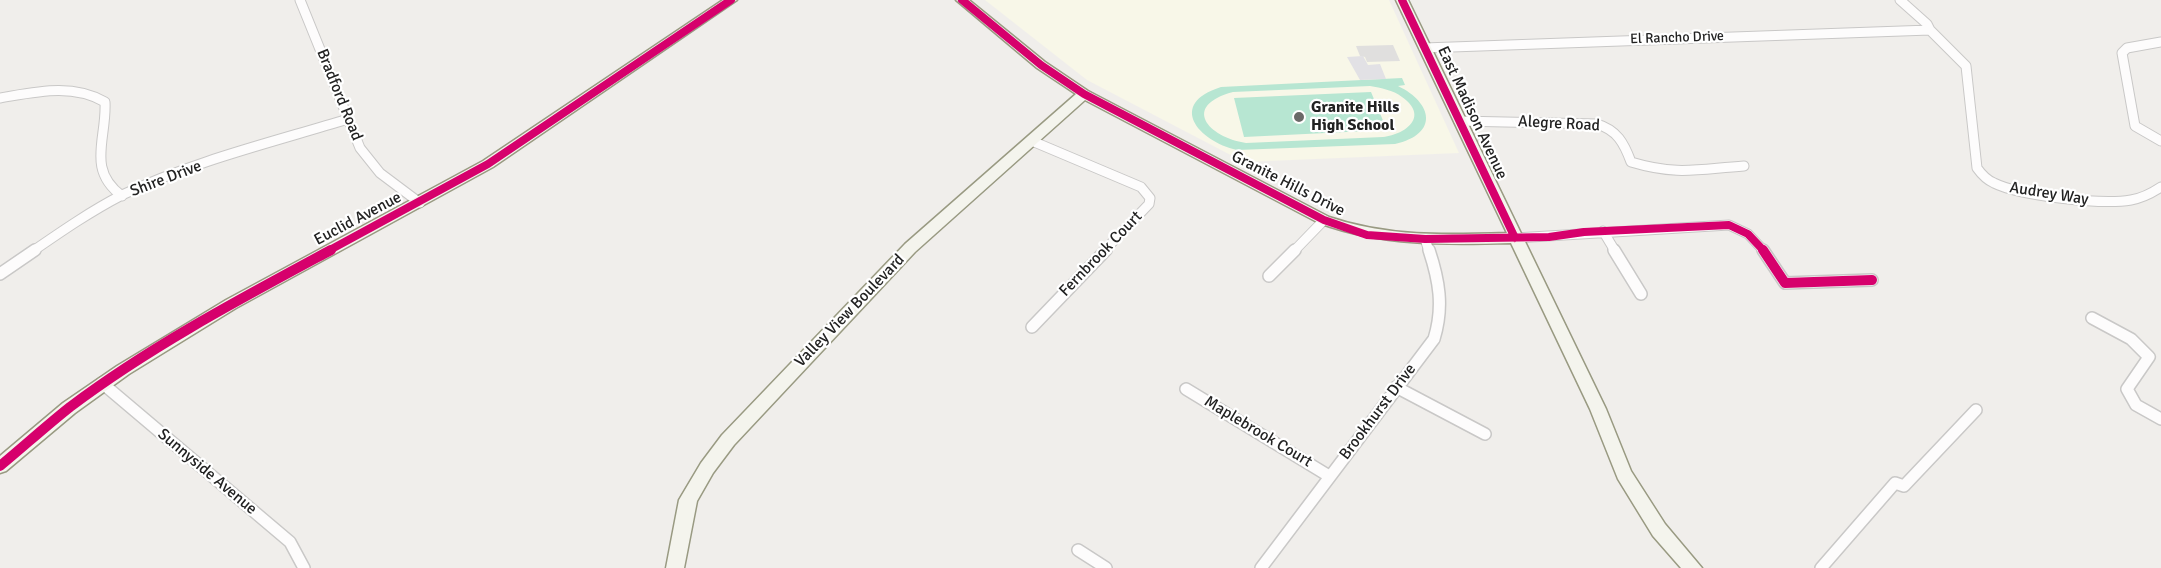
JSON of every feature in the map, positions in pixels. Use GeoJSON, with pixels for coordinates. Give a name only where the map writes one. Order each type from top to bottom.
{"type":"FeatureCollection","features":[{"type":"Feature","properties":{"kind":"street","name":"Bradford Road"},"geometry":{"type":"LineString","coordinates":[[300,0],[360,148],[380,173],[420,203]]}},
{"type":"Feature","properties":{"kind":"street","name":"Euclid Avenue"},"geometry":{"type":"LineString","coordinates":[[0,466],[102,383],[207,317],[488,164],[731,0]]}},
{"type":"Feature","properties":{"kind":"street","name":"Granite Hills Drive"},"geometry":{"type":"LineString","coordinates":[[962,0],[1041,65],[1084,94],[1323,220],[1367,235],[1425,239],[1515,238],[1729,225],[1754,236],[1785,283],[1872,280]]}},
{"type":"Feature","properties":{"kind":"street","name":"East Madison Avenue"},"geometry":{"type":"LineString","coordinates":[[1402,0],[1598,409],[1624,474],[1659,530],[1693,568]]}},
{"type":"Feature","properties":{"kind":"street"},"geometry":{"type":"LineString","coordinates":[[1900,0],[1927,24],[1930,30]]}},
{"type":"Feature","properties":{"kind":"street","name":"El Rancho Drive"},"geometry":{"type":"LineString","coordinates":[[1424,48],[1930,30]]}},
{"type":"Feature","properties":{"kind":"street","name":"Audrey Way"},"geometry":{"type":"LineString","coordinates":[[1930,30],[1966,66],[1977,168],[1984,177],[2000,186],[2062,199],[2105,202],[2131,200],[2161,187]]}},
{"type":"Feature","properties":{"kind":"street"},"geometry":{"type":"LineString","coordinates":[[2161,42],[2127,48],[2122,53],[2124,78],[2129,88],[2135,126],[2161,141]]}},
{"type":"Feature","properties":{"kind":"street"},"geometry":{"type":"LineString","coordinates":[[0,98],[73,91],[96,95],[105,102],[106,112],[98,167],[108,184],[122,196]]}},
{"type":"Feature","properties":{"kind":"street","name":"Valley View Boulevard"},"geometry":{"type":"LineString","coordinates":[[675,568],[688,500],[707,468],[728,440],[910,248],[1084,94]]}},
{"type":"Feature","properties":{"kind":"street","name":"Shire Drive"},"geometry":{"type":"LineString","coordinates":[[0,274],[74,224],[122,196],[182,171],[348,119]]}},
{"type":"Feature","properties":{"kind":"street","name":"Alegre Road"},"geometry":{"type":"LineString","coordinates":[[1459,121],[1597,123],[1621,136],[1631,162],[1652,168],[1690,172],[1744,166]]}},
{"type":"Feature","properties":{"kind":"street","name":"Fernbrook Court"},"geometry":{"type":"LineString","coordinates":[[1032,141],[1142,187],[1148,192],[1150,198],[1149,204],[1032,327]]}},
{"type":"Feature","properties":{"kind":"street"},"geometry":{"type":"LineString","coordinates":[[1269,276],[1323,220]]}},
{"type":"Feature","properties":{"kind":"street"},"geometry":{"type":"LineString","coordinates":[[1603,231],[1641,294]]}},
{"type":"Feature","properties":{"kind":"street","name":"Brookhurst Drive"},"geometry":{"type":"LineString","coordinates":[[1261,568],[1395,387],[1434,339],[1440,321],[1441,292],[1425,239]]}},
{"type":"Feature","properties":{"kind":"street"},"geometry":{"type":"LineString","coordinates":[[2092,318],[2136,342],[2147,353],[2149,357],[2127,389],[2136,405],[2161,419]]}},
{"type":"Feature","properties":{"kind":"street","name":"Sunnyside Avenue"},"geometry":{"type":"LineString","coordinates":[[102,383],[290,543],[304,568]]}},
{"type":"Feature","properties":{"kind":"street"},"geometry":{"type":"LineString","coordinates":[[1395,387],[1485,434]]}},
{"type":"Feature","properties":{"kind":"street","name":"Maplebrook Court"},"geometry":{"type":"LineString","coordinates":[[1186,389],[1329,476]]}},
{"type":"Feature","properties":{"kind":"street"},"geometry":{"type":"LineString","coordinates":[[1821,568],[1895,483],[1904,486],[1976,410]]}},
{"type":"Feature","properties":{"kind":"street"},"geometry":{"type":"LineString","coordinates":[[1078,550],[1106,568]]}},
{"type":"Feature","properties":{"kind":"shaded area","name":"Granite Hills High School"},"geometry":{"type":"Polygon","coordinates":[[[985,0],[1389,0],[1459,153],[1244,162],[1087,80],[985,0]]]}},
{"type":"Feature","properties":{"kind":"shaded area"},"geometry":{"type":"Polygon","coordinates":[[[1393,45],[1400,61],[1367,62],[1365,57],[1360,56],[1356,46],[1393,45]]]}},
{"type":"Feature","properties":{"kind":"shaded area"},"geometry":{"type":"Polygon","coordinates":[[[1363,56],[1368,65],[1380,64],[1386,79],[1360,80],[1347,57],[1363,56]]]}},
{"type":"Feature","properties":{"kind":"green space"},"geometry":{"type":"Polygon","coordinates":[[[1402,78],[1405,85],[1398,86],[1410,93],[1424,109],[1425,126],[1409,139],[1395,144],[1237,150],[1210,139],[1194,122],[1192,112],[1195,103],[1205,94],[1221,87],[1402,78]],[[1370,86],[1233,92],[1217,98],[1208,105],[1204,113],[1211,128],[1232,140],[1246,143],[1383,137],[1400,132],[1412,123],[1414,111],[1410,104],[1395,93],[1370,86]]]}},
{"type":"Feature","properties":{"kind":"green space"},"geometry":{"type":"Polygon","coordinates":[[[1371,92],[1387,130],[1244,137],[1234,98],[1371,92]]]}},
{"type":"Feature","properties":{"kind":"cycle path"},"geometry":{"type":"LineString","coordinates":[[0,466],[69,408],[123,370],[231,304],[488,164],[731,0]]}},
{"type":"Feature","properties":{"kind":"cycle path"},"geometry":{"type":"LineString","coordinates":[[962,0],[1041,65],[1084,94],[1324,220],[1367,235],[1425,239],[1549,237],[1584,232],[1729,225],[1755,240],[1785,283],[1872,280]]}},
{"type":"Feature","properties":{"kind":"cycle path"},"geometry":{"type":"LineString","coordinates":[[1402,0],[1515,238]]}},
{"type":"Feature","properties":{"kind":"place","name":"Granite Hills High School"},"geometry":{"type":"Point","coordinates":[1299,117]}}]}
